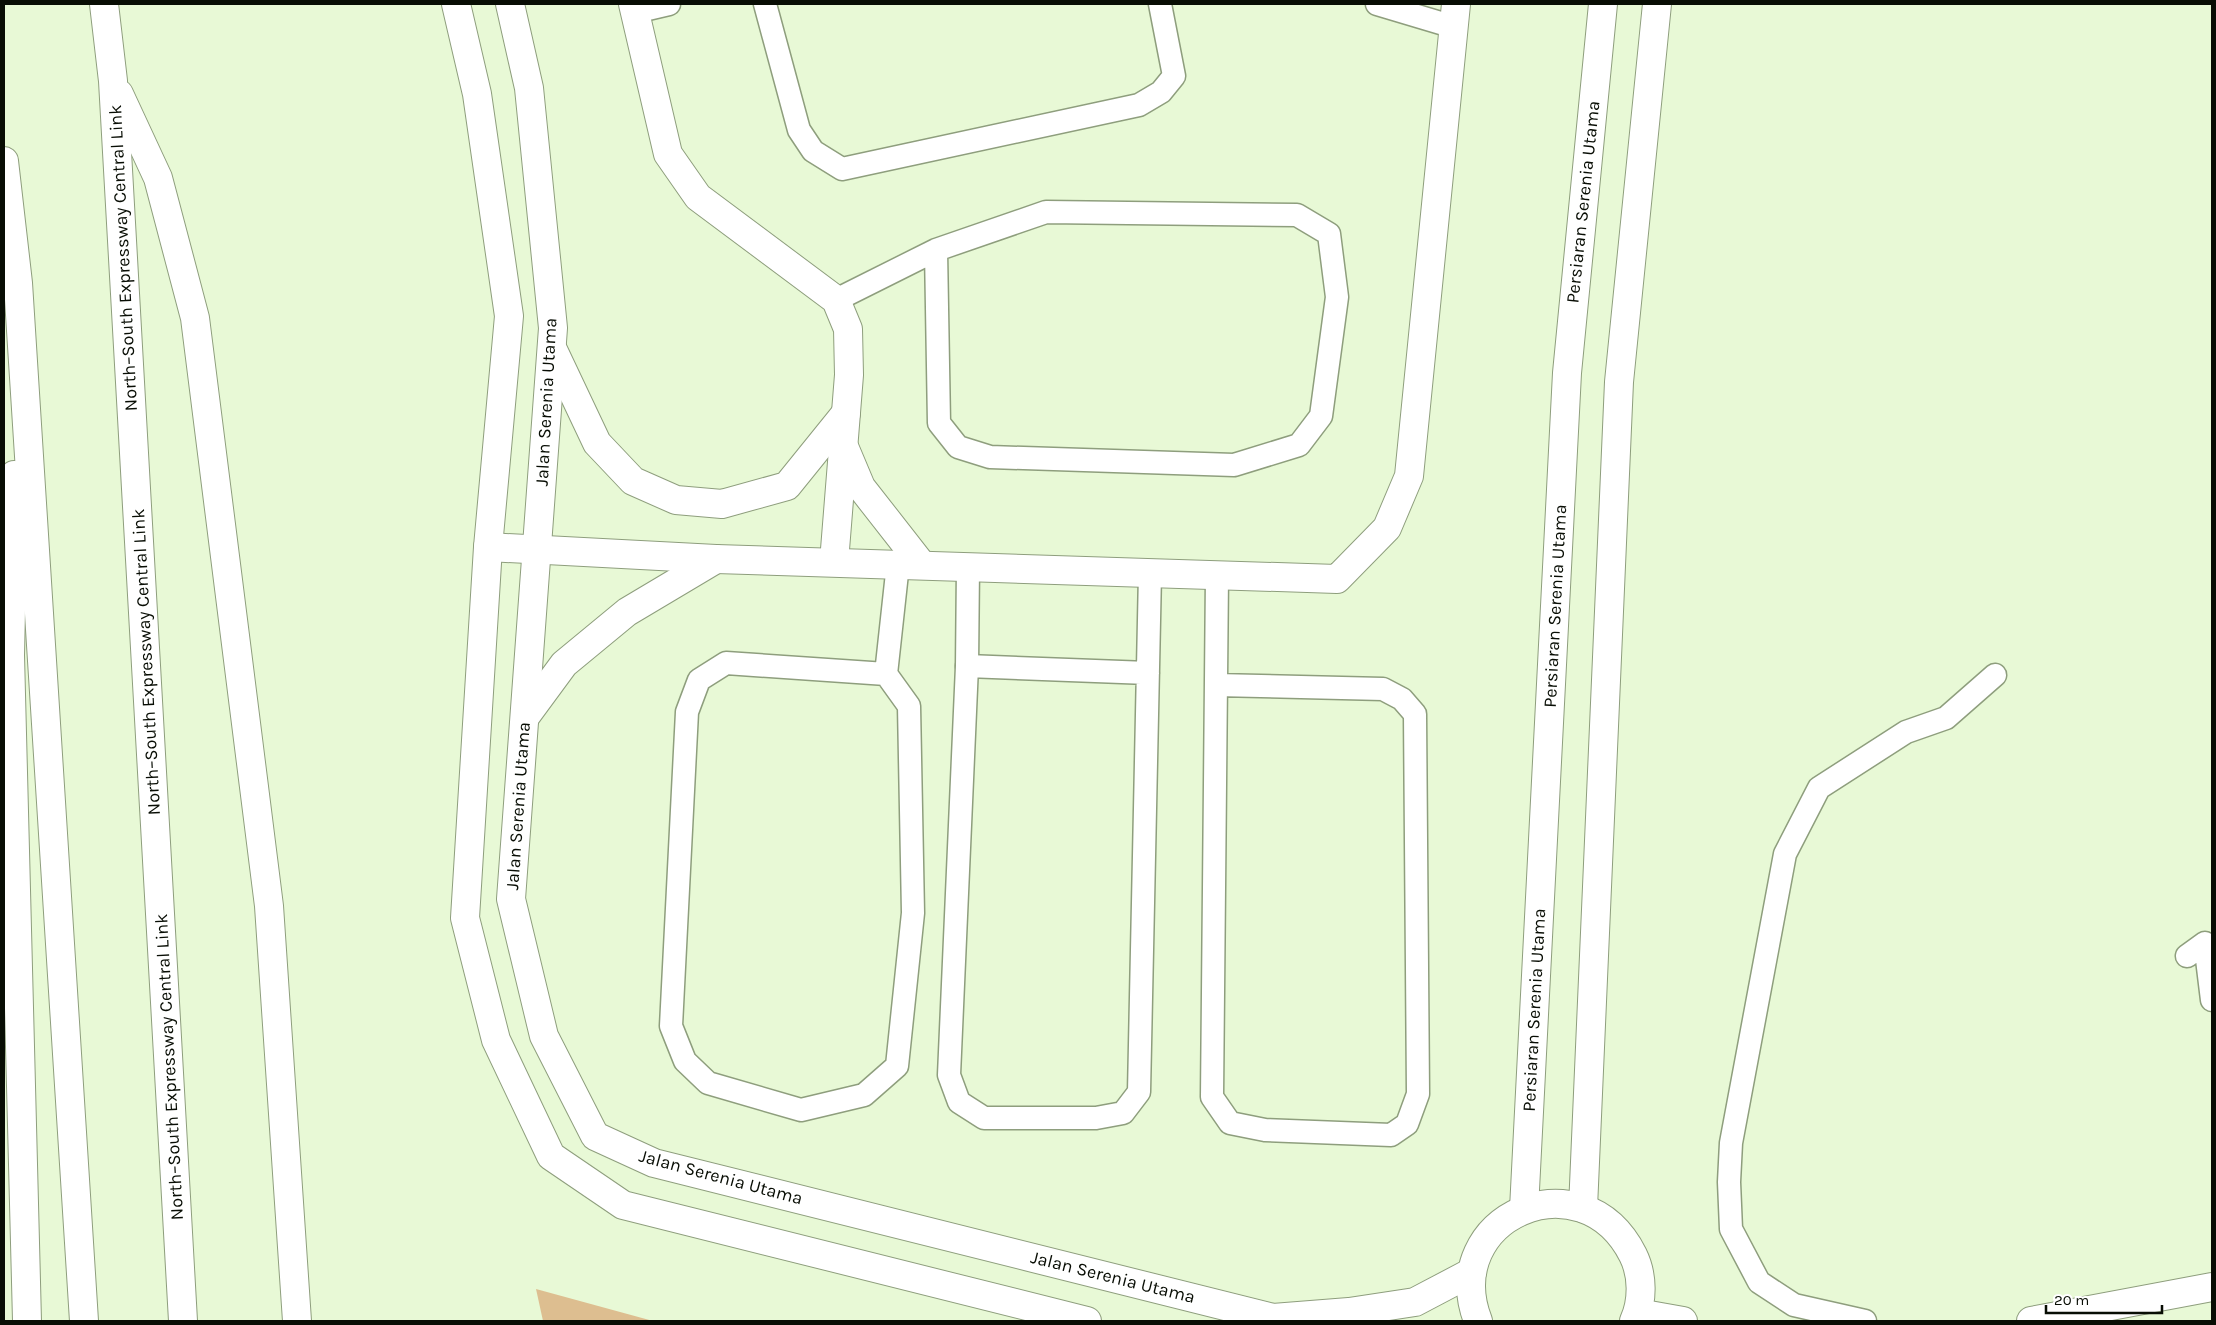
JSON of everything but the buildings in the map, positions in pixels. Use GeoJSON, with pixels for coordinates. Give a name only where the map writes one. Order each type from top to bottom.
{"type":"FeatureCollection","features":[{"type":"Feature","properties":{"kind":"main road","name":"North–South Expressway Central Link"},"geometry":{"type":"LineString","coordinates":[[104,4],[113,81],[183,1321]]}},
{"type":"Feature","properties":{"kind":"main road"},"geometry":{"type":"LineString","coordinates":[[456,4],[477,94],[509,316],[488,547],[465,918],[496,1040],[551,1156],[623,1205],[1087,1321]]}},
{"type":"Feature","properties":{"kind":"main road","name":"Jalan Serenia Utama"},"geometry":{"type":"LineString","coordinates":[[510,4],[529,88],[553,328],[511,899],[544,1036],[595,1136],[654,1163],[1273,1318],[1349,1312],[1415,1302],[1472,1272]]}},
{"type":"Feature","properties":{"kind":"main road","name":"Persiaran Serenia Utama"},"geometry":{"type":"LineString","coordinates":[[1524,1209],[1567,373],[1603,4]]}},
{"type":"Feature","properties":{"kind":"main road"},"geometry":{"type":"LineString","coordinates":[[1583,1208],[1620,382],[1658,4]]}},
{"type":"Feature","properties":{"kind":"main road"},"geometry":{"type":"LineString","coordinates":[[634,8],[668,154],[698,197],[836,300],[848,329],[849,375],[834,562]]}},
{"type":"Feature","properties":{"kind":"main road"},"geometry":{"type":"LineString","coordinates":[[488,547],[538,548],[716,559],[1338,579],[1387,528],[1409,476],[1455,15]]}},
{"type":"Feature","properties":{"kind":"main road"},"geometry":{"type":"LineString","coordinates":[[113,81],[158,178],[195,318],[269,906],[297,1321]]}},
{"type":"Feature","properties":{"kind":"main road"},"geometry":{"type":"LineString","coordinates":[[4,161],[18,283],[84,1321]]}},
{"type":"Feature","properties":{"kind":"main road"},"geometry":{"type":"LineString","coordinates":[[18,283],[10,655],[27,1321]]}},
{"type":"Feature","properties":{"kind":"main road"},"geometry":{"type":"LineString","coordinates":[[552,348],[597,442],[632,481],[676,500],[722,504],[787,486],[846,413]]}},
{"type":"Feature","properties":{"kind":"main road"},"geometry":{"type":"LineString","coordinates":[[843,445],[861,487],[910,564]]}},
{"type":"Feature","properties":{"kind":"main road"},"geometry":{"type":"LineString","coordinates":[[525,717],[564,664],[626,612],[716,559]]}},
{"type":"Feature","properties":{"kind":"main road"},"geometry":{"type":"LineString","coordinates":[[1478,1321],[1472,1305],[1472,1272],[1478,1252],[1490,1234],[1505,1219],[1524,1209],[1553,1203],[1583,1208],[1606,1220],[1625,1239],[1637,1262],[1641,1288],[1636,1317],[1683,1321]]}},
{"type":"Feature","properties":{"kind":"main road"},"geometry":{"type":"LineString","coordinates":[[2030,1321],[2212,1287]]}},
{"type":"Feature","properties":{"kind":"lane"},"geometry":{"type":"LineString","coordinates":[[634,8],[669,4]]}},
{"type":"Feature","properties":{"kind":"lane"},"geometry":{"type":"LineString","coordinates":[[765,4],[799,130],[813,151],[842,169],[1139,105],[1161,92],[1174,76],[1160,4]]}},
{"type":"Feature","properties":{"kind":"lane"},"geometry":{"type":"LineString","coordinates":[[1377,4],[1455,15]]}},
{"type":"Feature","properties":{"kind":"lane"},"geometry":{"type":"LineString","coordinates":[[836,300],[936,250],[1046,212],[1297,215],[1329,234],[1337,297],[1321,416],[1299,445],[1234,465],[990,458],[958,447],[939,423],[936,250]]}},
{"type":"Feature","properties":{"kind":"lane"},"geometry":{"type":"LineString","coordinates":[[886,674],[726,663],[698,680],[687,712],[671,1026],[686,1061],[708,1083],[801,1110],[864,1095],[897,1066],[913,913],[909,706],[886,674],[910,564]]}},
{"type":"Feature","properties":{"kind":"lane"},"geometry":{"type":"LineString","coordinates":[[968,566],[967,666],[949,1075],[959,1102],[984,1118],[1096,1118],[1123,1113],[1139,1092],[1150,572]]}},
{"type":"Feature","properties":{"kind":"lane"},"geometry":{"type":"LineString","coordinates":[[1216,685],[1384,688],[1402,698],[1415,714],[1418,1094],[1407,1124],[1391,1135],[1265,1130],[1230,1123],[1212,1097],[1217,575]]}},
{"type":"Feature","properties":{"kind":"lane"},"geometry":{"type":"LineString","coordinates":[[967,666],[1148,673]]}},
{"type":"Feature","properties":{"kind":"lane"},"geometry":{"type":"LineString","coordinates":[[1865,1321],[1794,1305],[1759,1282],[1731,1230],[1729,1182],[1731,1143],[1785,854],[1819,788],[1906,732],[1946,718],[1995,674]]}},
{"type":"Feature","properties":{"kind":"lane"},"geometry":{"type":"LineString","coordinates":[[2188,956],[2205,943],[2212,1000]]}},
{"type":"Feature","properties":{"kind":"shaded area"},"geometry":{"type":"Polygon","coordinates":[[[536,1289],[653,1321],[543,1321],[536,1289]]]}}]}
